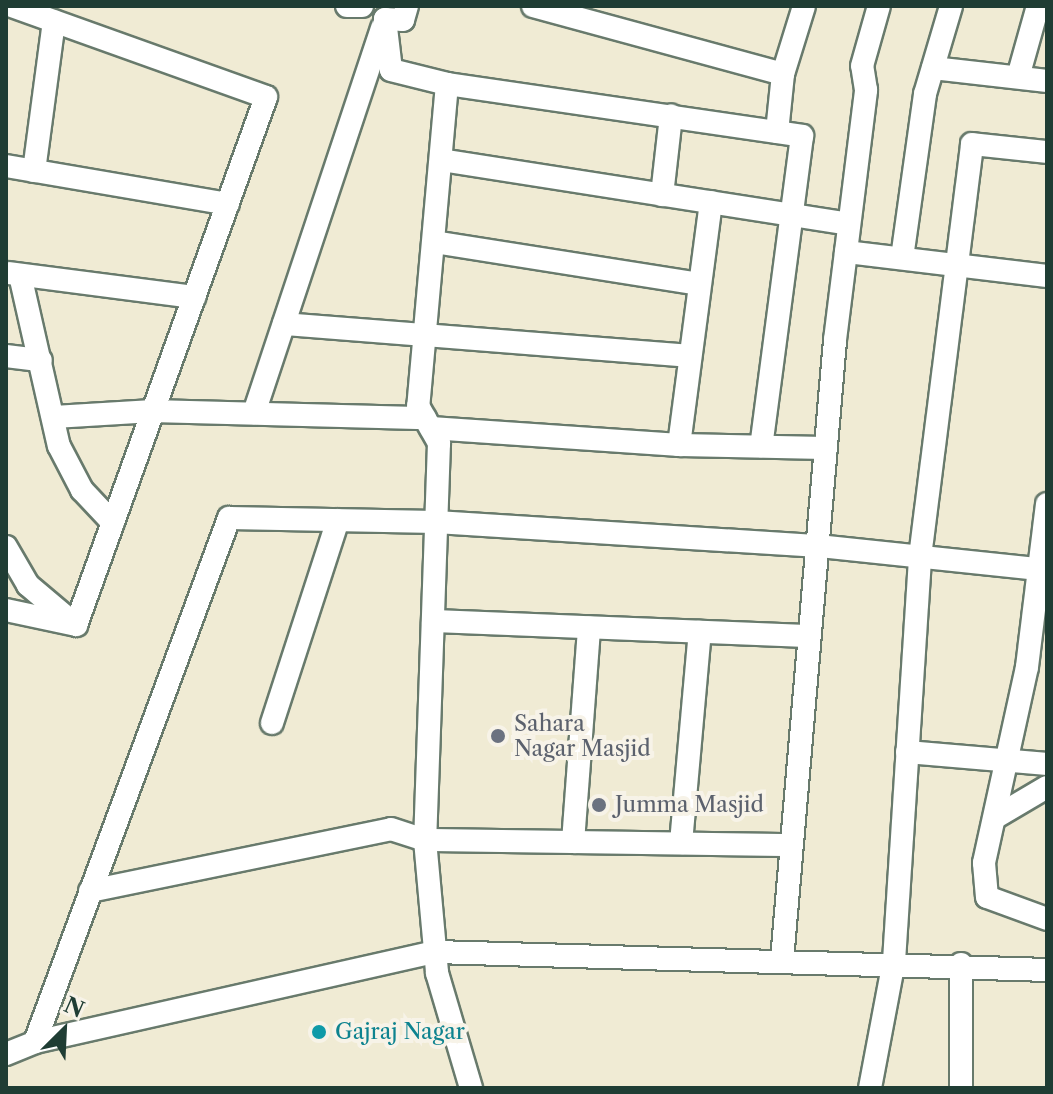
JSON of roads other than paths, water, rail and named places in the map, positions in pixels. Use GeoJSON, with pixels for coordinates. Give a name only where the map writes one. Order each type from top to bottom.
{"type":"FeatureCollection","features":[{"type":"Feature","properties":{"kind":"street"},"geometry":{"type":"LineString","coordinates":[[12,6],[266,97],[76,625]]}},
{"type":"Feature","properties":{"kind":"street"},"geometry":{"type":"LineString","coordinates":[[347,6],[362,6]]}},
{"type":"Feature","properties":{"kind":"street"},"geometry":{"type":"LineString","coordinates":[[385,19],[403,20],[407,6]]}},
{"type":"Feature","properties":{"kind":"street"},"geometry":{"type":"LineString","coordinates":[[533,6],[783,74]]}},
{"type":"Feature","properties":{"kind":"street"},"geometry":{"type":"LineString","coordinates":[[777,132],[783,74],[804,6]]}},
{"type":"Feature","properties":{"kind":"street"},"geometry":{"type":"LineString","coordinates":[[782,960],[789,845],[826,448],[866,90],[862,66],[879,6]]}},
{"type":"Feature","properties":{"kind":"street"},"geometry":{"type":"LineString","coordinates":[[902,258],[933,68],[951,6]]}},
{"type":"Feature","properties":{"kind":"street"},"geometry":{"type":"LineString","coordinates":[[1018,77],[1038,6]]}},
{"type":"Feature","properties":{"kind":"street"},"geometry":{"type":"LineString","coordinates":[[385,19],[391,70],[447,84],[802,136],[789,214],[761,446]]}},
{"type":"Feature","properties":{"kind":"street"},"geometry":{"type":"LineString","coordinates":[[254,413],[385,19]]}},
{"type":"Feature","properties":{"kind":"street"},"geometry":{"type":"LineString","coordinates":[[34,171],[54,21]]}},
{"type":"Feature","properties":{"kind":"street"},"geometry":{"type":"LineString","coordinates":[[933,68],[1047,81]]}},
{"type":"Feature","properties":{"kind":"street"},"geometry":{"type":"LineString","coordinates":[[447,84],[418,406],[439,443],[425,840],[435,952],[471,1088]]}},
{"type":"Feature","properties":{"kind":"street"},"geometry":{"type":"LineString","coordinates":[[662,195],[671,116]]}},
{"type":"Feature","properties":{"kind":"street"},"geometry":{"type":"LineString","coordinates":[[870,1088],[894,961],[920,557],[954,265],[972,144],[1047,152]]}},
{"type":"Feature","properties":{"kind":"street"},"geometry":{"type":"LineString","coordinates":[[441,160],[849,224]]}},
{"type":"Feature","properties":{"kind":"street"},"geometry":{"type":"LineString","coordinates":[[6,166],[228,204]]}},
{"type":"Feature","properties":{"kind":"street"},"geometry":{"type":"LineString","coordinates":[[679,445],[711,202]]}},
{"type":"Feature","properties":{"kind":"street"},"geometry":{"type":"LineString","coordinates":[[434,242],[699,284]]}},
{"type":"Feature","properties":{"kind":"street"},"geometry":{"type":"LineString","coordinates":[[846,252],[1047,276]]}},
{"type":"Feature","properties":{"kind":"street"},"geometry":{"type":"LineString","coordinates":[[113,523],[82,490],[59,446],[41,360],[13,274],[194,297]]}},
{"type":"Feature","properties":{"kind":"street"},"geometry":{"type":"LineString","coordinates":[[284,324],[690,356]]}},
{"type":"Feature","properties":{"kind":"street"},"geometry":{"type":"LineString","coordinates":[[6,356],[41,360]]}},
{"type":"Feature","properties":{"kind":"street"},"geometry":{"type":"LineString","coordinates":[[54,417],[153,411],[254,413],[428,423],[679,445],[826,448]]}},
{"type":"Feature","properties":{"kind":"street"},"geometry":{"type":"LineString","coordinates":[[1047,504],[1043,569],[1009,757],[984,863],[987,897],[1047,919]]}},
{"type":"Feature","properties":{"kind":"street"},"geometry":{"type":"LineString","coordinates":[[35,1042],[229,518],[436,522],[819,546],[1043,569]]}},
{"type":"Feature","properties":{"kind":"street"},"geometry":{"type":"LineString","coordinates":[[272,723],[338,520]]}},
{"type":"Feature","properties":{"kind":"street"},"geometry":{"type":"LineString","coordinates":[[6,547],[28,585],[76,625]]}},
{"type":"Feature","properties":{"kind":"street"},"geometry":{"type":"LineString","coordinates":[[6,610],[76,625]]}},
{"type":"Feature","properties":{"kind":"street"},"geometry":{"type":"LineString","coordinates":[[433,621],[808,636]]}},
{"type":"Feature","properties":{"kind":"street"},"geometry":{"type":"LineString","coordinates":[[573,842],[589,628]]}},
{"type":"Feature","properties":{"kind":"street"},"geometry":{"type":"LineString","coordinates":[[681,843],[700,632]]}},
{"type":"Feature","properties":{"kind":"street"},"geometry":{"type":"LineString","coordinates":[[907,752],[1009,757],[1047,764]]}},
{"type":"Feature","properties":{"kind":"street"},"geometry":{"type":"LineString","coordinates":[[996,817],[1047,787]]}},
{"type":"Feature","properties":{"kind":"street"},"geometry":{"type":"LineString","coordinates":[[90,891],[391,829],[425,840],[789,845]]}},
{"type":"Feature","properties":{"kind":"street"},"geometry":{"type":"LineString","coordinates":[[6,1054],[35,1042],[435,952],[894,961],[1047,970]]}},
{"type":"Feature","properties":{"kind":"street"},"geometry":{"type":"LineString","coordinates":[[961,964],[961,1088]]}},
{"type":"Feature","properties":{"kind":"place","name":"Sahara Nagar Masjid"},"geometry":{"type":"Point","coordinates":[498,736]}},
{"type":"Feature","properties":{"kind":"place","name":"Jumma Masjid"},"geometry":{"type":"Point","coordinates":[599,805]}},
{"type":"Feature","properties":{"kind":"place","name":"Gajraj Nagar"},"geometry":{"type":"Point","coordinates":[319,1032]}}]}
